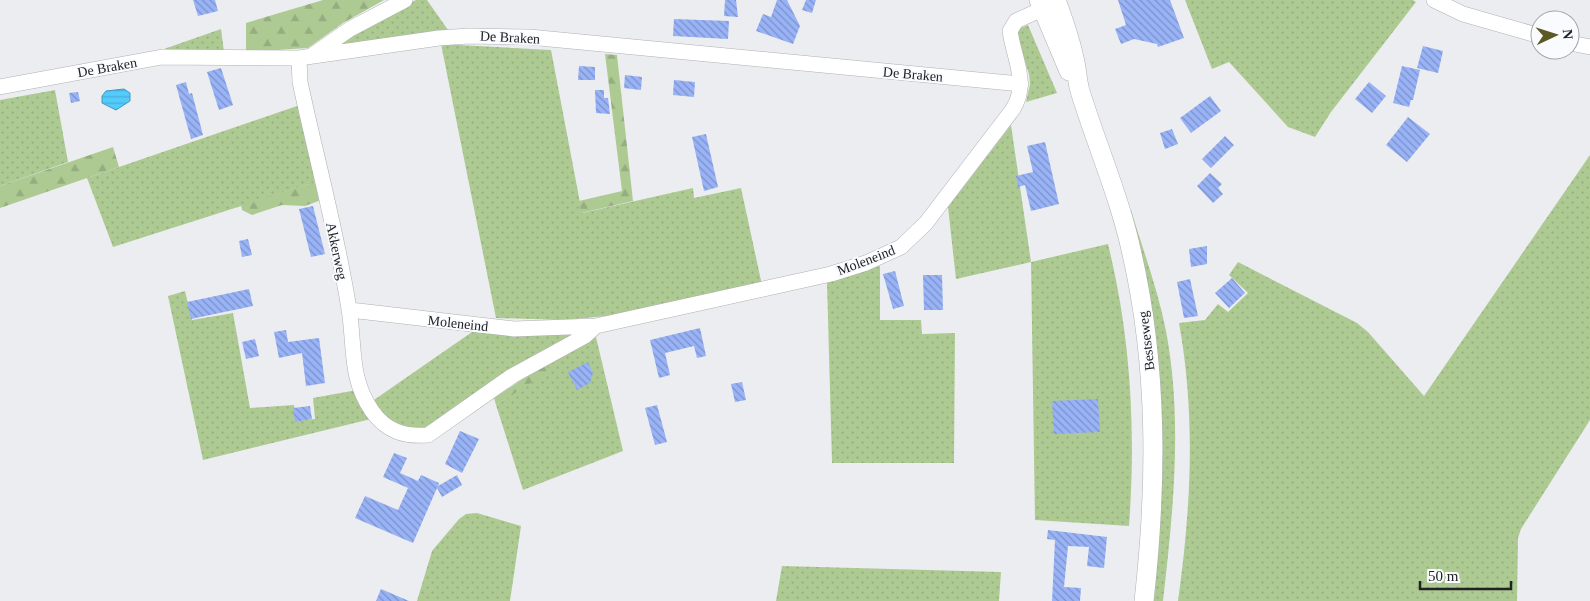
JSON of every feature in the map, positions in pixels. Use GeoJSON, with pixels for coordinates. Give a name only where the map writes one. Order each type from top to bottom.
{"type":"FeatureCollection","features":[{"type":"Feature","properties":{"kind":"main road","name":"Bestseweg"},"geometry":{"type":"LineString","coordinates":[[1052,2],[1074,58],[1080,90],[1120,209],[1132,254],[1148,341],[1153,410],[1152,483],[1144,601]]}},
{"type":"Feature","properties":{"kind":"street"},"geometry":{"type":"LineString","coordinates":[[305,57],[350,29],[405,0]]}},
{"type":"Feature","properties":{"kind":"street"},"geometry":{"type":"LineString","coordinates":[[1434,0],[1463,14],[1530,33]]}},
{"type":"Feature","properties":{"kind":"street","name":"Moleneind"},"geometry":{"type":"LineString","coordinates":[[350,310],[514,329],[596,326],[832,274],[866,263],[901,247],[926,223],[1014,109],[1020,99],[1021,84],[1010,31],[1016,21],[1052,2]]}},
{"type":"Feature","properties":{"kind":"street","name":"De Braken"},"geometry":{"type":"LineString","coordinates":[[0,87],[162,57],[305,57],[439,38],[469,36],[529,38],[1021,84]]}},
{"type":"Feature","properties":{"kind":"street","name":"Akkerweg"},"geometry":{"type":"LineString","coordinates":[[305,57],[300,82],[350,310],[352,358],[361,391],[372,411],[395,432]]}},
{"type":"Feature","properties":{"kind":"street","name":"Moleneind"},"geometry":{"type":"LineString","coordinates":[[395,432],[411,437],[428,435],[512,376],[586,336],[596,326]]}},
{"type":"Feature","properties":{"kind":"green space"},"geometry":{"type":"Polygon","coordinates":[[[323,0],[384,0],[343,23],[308,48],[246,52],[246,23],[323,0]]]}},
{"type":"Feature","properties":{"kind":"green space"},"geometry":{"type":"Polygon","coordinates":[[[416,0],[427,0],[448,30],[335,49],[351,34],[416,0]]]}},
{"type":"Feature","properties":{"kind":"green space"},"geometry":{"type":"Polygon","coordinates":[[[1185,0],[1413,0],[1416,2],[1331,112],[1315,137],[1288,127],[1229,62],[1212,69],[1185,0]]]}},
{"type":"Feature","properties":{"kind":"green space"},"geometry":{"type":"Polygon","coordinates":[[[1028,25],[1057,93],[1026,102],[1030,84],[1029,74],[1016,35],[1018,29],[1028,25]]]}},
{"type":"Feature","properties":{"kind":"green space"},"geometry":{"type":"Polygon","coordinates":[[[221,29],[224,52],[162,51],[164,49],[221,29]]]}},
{"type":"Feature","properties":{"kind":"green space"},"geometry":{"type":"Polygon","coordinates":[[[441,44],[551,50],[582,213],[693,188],[694,198],[741,188],[762,285],[617,315],[563,320],[496,318],[441,44]]]}},
{"type":"Feature","properties":{"kind":"green space"},"geometry":{"type":"Polygon","coordinates":[[[605,54],[617,55],[633,201],[581,213],[579,201],[622,191],[605,54]]]}},
{"type":"Feature","properties":{"kind":"green space"},"geometry":{"type":"Polygon","coordinates":[[[55,90],[68,162],[0,186],[0,100],[55,90]]]}},
{"type":"Feature","properties":{"kind":"green space"},"geometry":{"type":"Polygon","coordinates":[[[300,105],[316,182],[113,247],[87,178],[300,105]]]}},
{"type":"Feature","properties":{"kind":"green space"},"geometry":{"type":"Polygon","coordinates":[[[1011,125],[1031,262],[956,279],[948,207],[1011,125]]]}},
{"type":"Feature","properties":{"kind":"green space"},"geometry":{"type":"Polygon","coordinates":[[[113,147],[119,167],[0,208],[0,186],[113,147]]]}},
{"type":"Feature","properties":{"kind":"green space"},"geometry":{"type":"Polygon","coordinates":[[[1590,155],[1590,420],[1521,529],[1518,538],[1517,601],[1178,601],[1189,497],[1190,462],[1188,393],[1179,323],[1205,320],[1218,304],[1228,312],[1248,293],[1229,275],[1238,262],[1357,323],[1368,332],[1424,396],[1590,155]]]}},
{"type":"Feature","properties":{"kind":"green space"},"geometry":{"type":"Polygon","coordinates":[[[316,182],[321,200],[305,206],[282,205],[252,215],[242,210],[241,205],[316,182]]]}},
{"type":"Feature","properties":{"kind":"green space"},"geometry":{"type":"Polygon","coordinates":[[[1131,210],[1163,316],[1174,398],[1175,466],[1163,601],[1150,601],[1159,512],[1125,212],[1131,210]]]}},
{"type":"Feature","properties":{"kind":"green space"},"geometry":{"type":"Polygon","coordinates":[[[1108,244],[1122,314],[1130,384],[1132,455],[1129,526],[1035,520],[1031,262],[1108,244]]]}},
{"type":"Feature","properties":{"kind":"green space"},"geometry":{"type":"Polygon","coordinates":[[[880,266],[880,320],[921,320],[922,334],[955,333],[954,463],[832,463],[827,282],[880,266]]]}},
{"type":"Feature","properties":{"kind":"green space"},"geometry":{"type":"Polygon","coordinates":[[[185,291],[192,320],[233,313],[250,408],[294,405],[296,421],[315,419],[313,398],[357,390],[371,419],[203,460],[168,296],[185,291]]]}},
{"type":"Feature","properties":{"kind":"green space"},"geometry":{"type":"Polygon","coordinates":[[[472,332],[502,334],[576,333],[429,427],[411,429],[397,424],[384,415],[371,402],[472,332]]]}},
{"type":"Feature","properties":{"kind":"green space"},"geometry":{"type":"Polygon","coordinates":[[[596,337],[623,451],[523,490],[496,405],[512,394],[547,363],[596,337]]]}},
{"type":"Feature","properties":{"kind":"green space"},"geometry":{"type":"Polygon","coordinates":[[[547,363],[548,372],[496,405],[494,398],[547,363]]]}},
{"type":"Feature","properties":{"kind":"green space"},"geometry":{"type":"Polygon","coordinates":[[[477,513],[521,526],[510,601],[417,601],[432,551],[459,519],[466,514],[477,513]]]}},
{"type":"Feature","properties":{"kind":"green space"},"geometry":{"type":"Polygon","coordinates":[[[782,566],[1001,572],[999,601],[776,601],[782,566]]]}},
{"type":"Feature","properties":{"kind":"water"},"geometry":{"type":"Polygon","coordinates":[[[124,89],[130,93],[130,101],[116,110],[102,103],[102,96],[106,91],[124,89]]]}},
{"type":"Feature","properties":{"kind":"building"},"geometry":{"type":"Polygon","coordinates":[[[193,0],[215,0],[218,11],[198,16],[193,0]]]}},
{"type":"Feature","properties":{"kind":"building"},"geometry":{"type":"Polygon","coordinates":[[[725,0],[736,0],[738,17],[724,16],[725,0]]]}},
{"type":"Feature","properties":{"kind":"building"},"geometry":{"type":"Polygon","coordinates":[[[777,0],[787,0],[800,26],[793,44],[756,31],[763,14],[771,17],[777,0]]]}},
{"type":"Feature","properties":{"kind":"building"},"geometry":{"type":"Polygon","coordinates":[[[806,0],[816,0],[812,13],[802,10],[806,0]]]}},
{"type":"Feature","properties":{"kind":"building"},"geometry":{"type":"Polygon","coordinates":[[[1118,0],[1170,0],[1184,38],[1158,47],[1157,44],[1134,39],[1121,44],[1115,29],[1126,25],[1118,0]]]}},
{"type":"Feature","properties":{"kind":"building"},"geometry":{"type":"Polygon","coordinates":[[[674,19],[729,21],[728,39],[673,36],[674,19]]]}},
{"type":"Feature","properties":{"kind":"building"},"geometry":{"type":"Polygon","coordinates":[[[1423,46],[1443,51],[1438,73],[1417,68],[1423,46]]]}},
{"type":"Feature","properties":{"kind":"building"},"geometry":{"type":"Polygon","coordinates":[[[579,66],[595,67],[595,80],[578,80],[579,66]]]}},
{"type":"Feature","properties":{"kind":"building"},"geometry":{"type":"Polygon","coordinates":[[[1402,66],[1420,70],[1413,100],[1411,100],[1409,107],[1393,103],[1402,66]]]}},
{"type":"Feature","properties":{"kind":"building"},"geometry":{"type":"Polygon","coordinates":[[[221,68],[233,105],[219,110],[207,72],[221,68]]]}},
{"type":"Feature","properties":{"kind":"building"},"geometry":{"type":"Polygon","coordinates":[[[625,75],[642,77],[641,90],[624,88],[625,75]]]}},
{"type":"Feature","properties":{"kind":"building"},"geometry":{"type":"Polygon","coordinates":[[[674,80],[695,82],[694,97],[673,95],[674,80]]]}},
{"type":"Feature","properties":{"kind":"building"},"geometry":{"type":"Polygon","coordinates":[[[186,82],[189,94],[192,93],[203,135],[191,139],[176,85],[186,82]]]}},
{"type":"Feature","properties":{"kind":"building"},"geometry":{"type":"Polygon","coordinates":[[[1369,82],[1386,96],[1372,113],[1355,99],[1369,82]]]}},
{"type":"Feature","properties":{"kind":"building"},"geometry":{"type":"Polygon","coordinates":[[[595,90],[604,90],[604,98],[608,98],[610,114],[596,113],[595,90]]]}},
{"type":"Feature","properties":{"kind":"building"},"geometry":{"type":"Polygon","coordinates":[[[78,92],[80,101],[71,103],[69,93],[78,92]]]}},
{"type":"Feature","properties":{"kind":"building"},"geometry":{"type":"Polygon","coordinates":[[[1210,96],[1221,111],[1191,133],[1180,118],[1210,96]]]}},
{"type":"Feature","properties":{"kind":"building"},"geometry":{"type":"Polygon","coordinates":[[[1408,117],[1430,134],[1407,162],[1386,145],[1408,117]]]}},
{"type":"Feature","properties":{"kind":"building"},"geometry":{"type":"Polygon","coordinates":[[[1172,129],[1178,144],[1165,149],[1160,133],[1172,129]]]}},
{"type":"Feature","properties":{"kind":"building"},"geometry":{"type":"Polygon","coordinates":[[[706,134],[718,187],[704,191],[692,137],[706,134]]]}},
{"type":"Feature","properties":{"kind":"building"},"geometry":{"type":"Polygon","coordinates":[[[1225,136],[1234,145],[1211,168],[1202,159],[1225,136]]]}},
{"type":"Feature","properties":{"kind":"building"},"geometry":{"type":"Polygon","coordinates":[[[1045,142],[1059,204],[1031,211],[1025,185],[1018,187],[1016,176],[1033,172],[1027,146],[1045,142]]]}},
{"type":"Feature","properties":{"kind":"building"},"geometry":{"type":"Polygon","coordinates":[[[1210,173],[1222,184],[1218,188],[1223,194],[1213,203],[1197,186],[1210,173]]]}},
{"type":"Feature","properties":{"kind":"building"},"geometry":{"type":"Polygon","coordinates":[[[313,206],[325,254],[311,257],[299,209],[313,206]]]}},
{"type":"Feature","properties":{"kind":"building"},"geometry":{"type":"Polygon","coordinates":[[[248,239],[252,255],[242,257],[239,241],[248,239]]]}},
{"type":"Feature","properties":{"kind":"building"},"geometry":{"type":"Polygon","coordinates":[[[1207,246],[1207,264],[1191,267],[1189,249],[1207,246]]]}},
{"type":"Feature","properties":{"kind":"building"},"geometry":{"type":"Polygon","coordinates":[[[895,271],[904,306],[893,309],[883,274],[895,271]]]}},
{"type":"Feature","properties":{"kind":"building"},"geometry":{"type":"Polygon","coordinates":[[[923,275],[942,275],[943,310],[924,310],[923,275]]]}},
{"type":"Feature","properties":{"kind":"building"},"geometry":{"type":"Polygon","coordinates":[[[1232,278],[1245,293],[1229,308],[1215,293],[1232,278]]]}},
{"type":"Feature","properties":{"kind":"building"},"geometry":{"type":"Polygon","coordinates":[[[1190,279],[1198,316],[1184,318],[1177,282],[1190,279]]]}},
{"type":"Feature","properties":{"kind":"building"},"geometry":{"type":"Polygon","coordinates":[[[249,289],[253,306],[191,319],[187,302],[249,289]]]}},
{"type":"Feature","properties":{"kind":"building"},"geometry":{"type":"Polygon","coordinates":[[[700,328],[706,356],[697,358],[694,346],[665,353],[670,375],[659,378],[650,340],[700,328]]]}},
{"type":"Feature","properties":{"kind":"building"},"geometry":{"type":"Polygon","coordinates":[[[286,330],[288,342],[319,338],[325,383],[306,386],[302,353],[279,358],[274,332],[286,330]]]}},
{"type":"Feature","properties":{"kind":"building"},"geometry":{"type":"Polygon","coordinates":[[[255,339],[259,356],[246,359],[242,342],[255,339]]]}},
{"type":"Feature","properties":{"kind":"building"},"geometry":{"type":"Polygon","coordinates":[[[588,362],[593,373],[590,383],[577,390],[568,372],[588,362]]]}},
{"type":"Feature","properties":{"kind":"building"},"geometry":{"type":"Polygon","coordinates":[[[742,382],[746,400],[735,402],[731,384],[742,382]]]}},
{"type":"Feature","properties":{"kind":"building"},"geometry":{"type":"Polygon","coordinates":[[[1098,399],[1100,432],[1054,434],[1052,401],[1098,399]]]}},
{"type":"Feature","properties":{"kind":"building"},"geometry":{"type":"Polygon","coordinates":[[[657,405],[667,442],[655,445],[645,408],[657,405]]]}},
{"type":"Feature","properties":{"kind":"building"},"geometry":{"type":"Polygon","coordinates":[[[310,406],[312,419],[295,422],[293,408],[310,406]]]}},
{"type":"Feature","properties":{"kind":"building"},"geometry":{"type":"Polygon","coordinates":[[[460,431],[479,439],[462,473],[445,464],[460,431]]]}},
{"type":"Feature","properties":{"kind":"building"},"geometry":{"type":"Polygon","coordinates":[[[394,453],[407,458],[400,473],[418,481],[421,475],[439,483],[438,486],[457,475],[462,485],[442,497],[437,488],[413,543],[355,518],[365,496],[398,510],[408,488],[383,477],[394,453]]]}},
{"type":"Feature","properties":{"kind":"building"},"geometry":{"type":"Polygon","coordinates":[[[1048,530],[1107,537],[1104,568],[1087,566],[1089,547],[1068,546],[1064,587],[1081,588],[1080,601],[1052,601],[1055,540],[1047,539],[1048,530]]]}},
{"type":"Feature","properties":{"kind":"building"},"geometry":{"type":"Polygon","coordinates":[[[381,589],[409,601],[376,601],[381,589]]]}}]}
